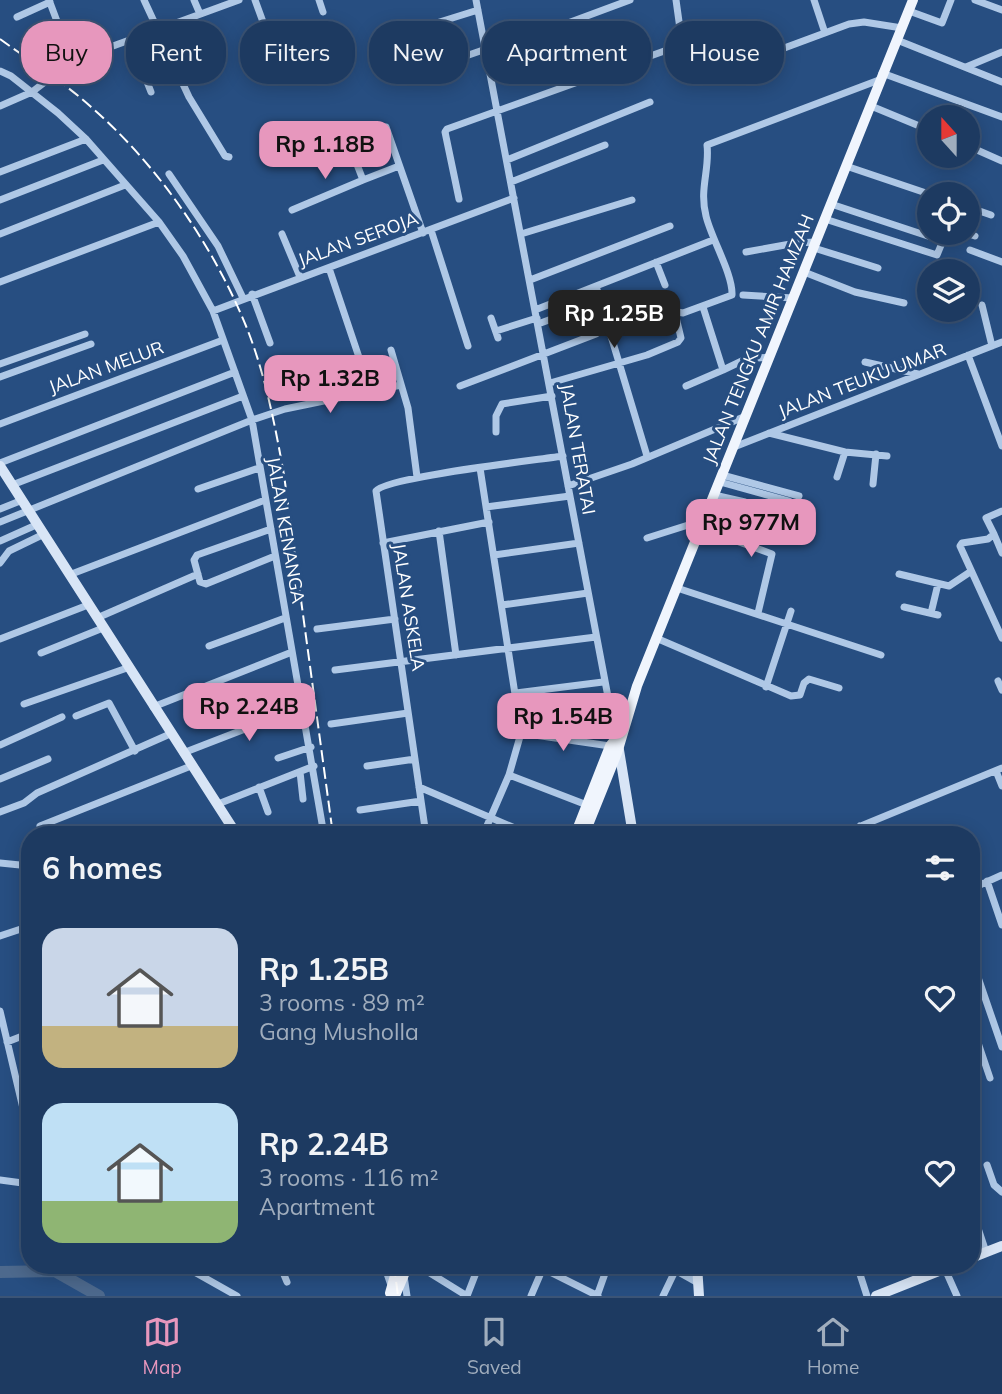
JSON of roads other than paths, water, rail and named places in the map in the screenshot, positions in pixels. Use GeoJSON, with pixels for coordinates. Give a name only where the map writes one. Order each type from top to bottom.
{"type":"FeatureCollection","features":[{"type":"Feature","properties":{"kind":"main road","name":"JALAN TENGKU AMIR HAMZAH"},"geometry":{"type":"LineString","coordinates":[[587,826],[656,638],[911,5]]}},
{"type":"Feature","properties":{"kind":"main road","name":"JALAN TENGKU AMIR HAMZAH"},"geometry":{"type":"LineString","coordinates":[[579,826],[617,741]]}},
{"type":"Feature","properties":{"kind":"main road"},"geometry":{"type":"LineString","coordinates":[[392,1293],[400,1274]]}},
{"type":"Feature","properties":{"kind":"street"},"geometry":{"type":"LineString","coordinates":[[144,0],[152,21]]}},
{"type":"Feature","properties":{"kind":"street"},"geometry":{"type":"LineString","coordinates":[[194,0],[200,14]]}},
{"type":"Feature","properties":{"kind":"street"},"geometry":{"type":"LineString","coordinates":[[182,21],[226,2],[239,0]]}},
{"type":"Feature","properties":{"kind":"street"},"geometry":{"type":"LineString","coordinates":[[255,0],[263,21]]}},
{"type":"Feature","properties":{"kind":"street"},"geometry":{"type":"LineString","coordinates":[[319,0],[323,12]]}},
{"type":"Feature","properties":{"kind":"street","name":"JALAN TERATAI"},"geometry":{"type":"LineString","coordinates":[[476,0],[482,30]]}},
{"type":"Feature","properties":{"kind":"street"},"geometry":{"type":"LineString","coordinates":[[571,21],[630,0]]}},
{"type":"Feature","properties":{"kind":"street"},"geometry":{"type":"LineString","coordinates":[[676,0],[678,21]]}},
{"type":"Feature","properties":{"kind":"street"},"geometry":{"type":"LineString","coordinates":[[814,0],[825,33]]}},
{"type":"Feature","properties":{"kind":"street"},"geometry":{"type":"LineString","coordinates":[[911,5],[942,23],[951,0]]}},
{"type":"Feature","properties":{"kind":"street"},"geometry":{"type":"LineString","coordinates":[[975,0],[1002,10]]}},
{"type":"Feature","properties":{"kind":"street"},"geometry":{"type":"LineString","coordinates":[[17,17],[50,1],[57,21]]}},
{"type":"Feature","properties":{"kind":"street"},"geometry":{"type":"LineString","coordinates":[[441,21],[478,9]]}},
{"type":"Feature","properties":{"kind":"street"},"geometry":{"type":"LineString","coordinates":[[784,48],[864,22],[902,27]]}},
{"type":"Feature","properties":{"kind":"street"},"geometry":{"type":"LineString","coordinates":[[897,40],[1002,82]]}},
{"type":"Feature","properties":{"kind":"street"},"geometry":{"type":"LineString","coordinates":[[458,199],[444,132],[665,51]]}},
{"type":"Feature","properties":{"kind":"street"},"geometry":{"type":"LineString","coordinates":[[966,67],[1002,51]]}},
{"type":"Feature","properties":{"kind":"street","name":"JALAN KENANGA"},"geometry":{"type":"LineString","coordinates":[[0,71],[32,92],[86,139],[159,222],[183,256],[213,311],[252,420],[285,618],[304,706],[323,826]]}},
{"type":"Feature","properties":{"kind":"street"},"geometry":{"type":"LineString","coordinates":[[610,330],[655,308],[676,313],[703,307],[733,293],[705,213],[702,184],[709,159],[707,145],[880,77],[1002,117]]}},
{"type":"Feature","properties":{"kind":"street"},"geometry":{"type":"LineString","coordinates":[[0,106],[32,92],[42,84]]}},
{"type":"Feature","properties":{"kind":"street"},"geometry":{"type":"LineString","coordinates":[[148,84],[151,92]]}},
{"type":"Feature","properties":{"kind":"street"},"geometry":{"type":"LineString","coordinates":[[182,84],[225,156],[229,157]]}},
{"type":"Feature","properties":{"kind":"street","name":"JALAN TERATAI"},"geometry":{"type":"LineString","coordinates":[[492,84],[550,383],[603,682],[617,741]]}},
{"type":"Feature","properties":{"kind":"street"},"geometry":{"type":"LineString","coordinates":[[507,160],[650,102]]}},
{"type":"Feature","properties":{"kind":"street"},"geometry":{"type":"LineString","coordinates":[[871,106],[917,125]]}},
{"type":"Feature","properties":{"kind":"street"},"geometry":{"type":"LineString","coordinates":[[386,127],[468,346]]}},
{"type":"Feature","properties":{"kind":"street"},"geometry":{"type":"LineString","coordinates":[[0,172],[86,139]]}},
{"type":"Feature","properties":{"kind":"street"},"geometry":{"type":"LineString","coordinates":[[511,183],[605,145]]}},
{"type":"Feature","properties":{"kind":"street"},"geometry":{"type":"LineString","coordinates":[[351,149],[363,180]]}},
{"type":"Feature","properties":{"kind":"street"},"geometry":{"type":"LineString","coordinates":[[980,151],[1002,160]]}},
{"type":"Feature","properties":{"kind":"street"},"geometry":{"type":"LineString","coordinates":[[0,200],[103,160]]}},
{"type":"Feature","properties":{"kind":"street"},"geometry":{"type":"LineString","coordinates":[[292,210],[399,166]]}},
{"type":"Feature","properties":{"kind":"street"},"geometry":{"type":"LineString","coordinates":[[846,166],[917,190]]}},
{"type":"Feature","properties":{"kind":"street"},"geometry":{"type":"LineString","coordinates":[[169,174],[218,246],[243,298]]}},
{"type":"Feature","properties":{"kind":"street"},"geometry":{"type":"LineString","coordinates":[[0,234],[125,185]]}},
{"type":"Feature","properties":{"kind":"street","name":"JALAN SEROJA"},"geometry":{"type":"LineString","coordinates":[[213,311],[252,294],[514,198]]}},
{"type":"Feature","properties":{"kind":"street"},"geometry":{"type":"LineString","coordinates":[[521,234],[632,200]]}},
{"type":"Feature","properties":{"kind":"street"},"geometry":{"type":"LineString","coordinates":[[831,204],[917,232]]}},
{"type":"Feature","properties":{"kind":"street"},"geometry":{"type":"LineString","coordinates":[[980,211],[991,215]]}},
{"type":"Feature","properties":{"kind":"street"},"geometry":{"type":"LineString","coordinates":[[825,219],[930,254],[939,254],[942,245]]}},
{"type":"Feature","properties":{"kind":"street"},"geometry":{"type":"LineString","coordinates":[[0,282],[159,222]]}},
{"type":"Feature","properties":{"kind":"street"},"geometry":{"type":"LineString","coordinates":[[530,280],[670,226]]}},
{"type":"Feature","properties":{"kind":"street"},"geometry":{"type":"LineString","coordinates":[[282,234],[300,277]]}},
{"type":"Feature","properties":{"kind":"street"},"geometry":{"type":"LineString","coordinates":[[491,318],[497,334],[537,317],[596,286],[713,240]]}},
{"type":"Feature","properties":{"kind":"street"},"geometry":{"type":"LineString","coordinates":[[746,252],[815,245],[878,268]]}},
{"type":"Feature","properties":{"kind":"street"},"geometry":{"type":"LineString","coordinates":[[970,250],[1002,262]]}},
{"type":"Feature","properties":{"kind":"street"},"geometry":{"type":"LineString","coordinates":[[656,262],[666,285]]}},
{"type":"Feature","properties":{"kind":"street"},"geometry":{"type":"LineString","coordinates":[[329,268],[371,393]]}},
{"type":"Feature","properties":{"kind":"street"},"geometry":{"type":"LineString","coordinates":[[804,272],[855,292],[904,303]]}},
{"type":"Feature","properties":{"kind":"street"},"geometry":{"type":"LineString","coordinates":[[596,286],[646,456]]}},
{"type":"Feature","properties":{"kind":"street"},"geometry":{"type":"LineString","coordinates":[[252,294],[270,343]]}},
{"type":"Feature","properties":{"kind":"street"},"geometry":{"type":"LineString","coordinates":[[743,296],[793,298]]}},
{"type":"Feature","properties":{"kind":"street"},"geometry":{"type":"LineString","coordinates":[[537,317],[600,301]]}},
{"type":"Feature","properties":{"kind":"street"},"geometry":{"type":"LineString","coordinates":[[982,305],[992,346]]}},
{"type":"Feature","properties":{"kind":"street"},"geometry":{"type":"LineString","coordinates":[[703,307],[723,370]]}},
{"type":"Feature","properties":{"kind":"street"},"geometry":{"type":"LineString","coordinates":[[550,383],[680,341],[676,313]]}},
{"type":"Feature","properties":{"kind":"street"},"geometry":{"type":"LineString","coordinates":[[0,364],[85,334]]}},
{"type":"Feature","properties":{"kind":"street"},"geometry":{"type":"LineString","coordinates":[[460,386],[596,334]]}},
{"type":"Feature","properties":{"kind":"street","name":"JALAN MELUR"},"geometry":{"type":"LineString","coordinates":[[0,424],[223,340]]}},
{"type":"Feature","properties":{"kind":"street","name":"JALAN TEUKU UMAR"},"geometry":{"type":"LineString","coordinates":[[734,447],[1002,342]]}},
{"type":"Feature","properties":{"kind":"street"},"geometry":{"type":"LineString","coordinates":[[0,377],[91,345]]}},
{"type":"Feature","properties":{"kind":"street"},"geometry":{"type":"LineString","coordinates":[[391,350],[408,408],[412,462],[417,477]]}},
{"type":"Feature","properties":{"kind":"street"},"geometry":{"type":"LineString","coordinates":[[968,355],[1002,446]]}},
{"type":"Feature","properties":{"kind":"street"},"geometry":{"type":"LineString","coordinates":[[686,386],[746,359],[770,357]]}},
{"type":"Feature","properties":{"kind":"street"},"geometry":{"type":"LineString","coordinates":[[865,362],[919,374]]}},
{"type":"Feature","properties":{"kind":"street"},"geometry":{"type":"LineString","coordinates":[[231,826],[20,501],[0,465],[234,372]]}},
{"type":"Feature","properties":{"kind":"street"},"geometry":{"type":"LineString","coordinates":[[0,522],[252,420],[285,409],[401,385]]}},
{"type":"Feature","properties":{"kind":"street"},"geometry":{"type":"LineString","coordinates":[[12,485],[243,396]]}},
{"type":"Feature","properties":{"kind":"street"},"geometry":{"type":"LineString","coordinates":[[496,432],[496,416],[502,404],[552,396]]}},
{"type":"Feature","properties":{"kind":"street"},"geometry":{"type":"LineString","coordinates":[[568,486],[746,416]]}},
{"type":"Feature","properties":{"kind":"street"},"geometry":{"type":"LineString","coordinates":[[769,433],[845,452],[887,456]]}},
{"type":"Feature","properties":{"kind":"street"},"geometry":{"type":"LineString","coordinates":[[837,477],[845,452]]}},
{"type":"Feature","properties":{"kind":"street"},"geometry":{"type":"LineString","coordinates":[[873,484],[876,454]]}},
{"type":"Feature","properties":{"kind":"street","name":"JALAN ASKELA"},"geometry":{"type":"LineString","coordinates":[[425,826],[377,488],[383,484],[417,477],[563,456]]}},
{"type":"Feature","properties":{"kind":"street"},"geometry":{"type":"LineString","coordinates":[[198,489],[259,468]]}},
{"type":"Feature","properties":{"kind":"street"},"geometry":{"type":"LineString","coordinates":[[480,468],[521,733],[509,775],[486,826]]}},
{"type":"Feature","properties":{"kind":"street"},"geometry":{"type":"LineString","coordinates":[[721,478],[799,496]]}},
{"type":"Feature","properties":{"kind":"street"},"geometry":{"type":"LineString","coordinates":[[721,478],[789,501]]}},
{"type":"Feature","properties":{"kind":"street"},"geometry":{"type":"LineString","coordinates":[[714,495],[746,502]]}},
{"type":"Feature","properties":{"kind":"street"},"geometry":{"type":"LineString","coordinates":[[486,507],[570,496]]}},
{"type":"Feature","properties":{"kind":"street"},"geometry":{"type":"LineString","coordinates":[[69,575],[265,500]]}},
{"type":"Feature","properties":{"kind":"street"},"geometry":{"type":"LineString","coordinates":[[0,509],[20,501]]}},
{"type":"Feature","properties":{"kind":"street"},"geometry":{"type":"LineString","coordinates":[[1002,511],[986,518],[1002,553]]}},
{"type":"Feature","properties":{"kind":"street"},"geometry":{"type":"LineString","coordinates":[[383,542],[489,522]]}},
{"type":"Feature","properties":{"kind":"street"},"geometry":{"type":"LineString","coordinates":[[0,541],[36,524]]}},
{"type":"Feature","properties":{"kind":"street"},"geometry":{"type":"LineString","coordinates":[[647,538],[702,524],[772,554],[758,613]]}},
{"type":"Feature","properties":{"kind":"street"},"geometry":{"type":"LineString","coordinates":[[271,529],[195,556],[200,582],[206,584],[275,556]]}},
{"type":"Feature","properties":{"kind":"street"},"geometry":{"type":"LineString","coordinates":[[439,531],[456,655]]}},
{"type":"Feature","properties":{"kind":"street"},"geometry":{"type":"LineString","coordinates":[[994,534],[988,539],[961,544],[970,572],[1002,638]]}},
{"type":"Feature","properties":{"kind":"street"},"geometry":{"type":"LineString","coordinates":[[0,563],[5,553],[42,535]]}},
{"type":"Feature","properties":{"kind":"street"},"geometry":{"type":"LineString","coordinates":[[494,555],[579,543]]}},
{"type":"Feature","properties":{"kind":"street"},"geometry":{"type":"LineString","coordinates":[[899,574],[952,586],[956,580],[970,572]]}},
{"type":"Feature","properties":{"kind":"street"},"geometry":{"type":"LineString","coordinates":[[41,653],[198,574]]}},
{"type":"Feature","properties":{"kind":"street"},"geometry":{"type":"LineString","coordinates":[[904,607],[935,614],[938,584]]}},
{"type":"Feature","properties":{"kind":"street"},"geometry":{"type":"LineString","coordinates":[[677,588],[881,655]]}},
{"type":"Feature","properties":{"kind":"street"},"geometry":{"type":"LineString","coordinates":[[502,605],[588,593]]}},
{"type":"Feature","properties":{"kind":"street"},"geometry":{"type":"LineString","coordinates":[[0,639],[88,605]]}},
{"type":"Feature","properties":{"kind":"street"},"geometry":{"type":"LineString","coordinates":[[766,687],[791,611]]}},
{"type":"Feature","properties":{"kind":"street"},"geometry":{"type":"LineString","coordinates":[[209,646],[285,618]]}},
{"type":"Feature","properties":{"kind":"street"},"geometry":{"type":"LineString","coordinates":[[317,629],[394,619]]}},
{"type":"Feature","properties":{"kind":"street"},"geometry":{"type":"LineString","coordinates":[[335,670],[596,637]]}},
{"type":"Feature","properties":{"kind":"street"},"geometry":{"type":"LineString","coordinates":[[656,638],[766,687],[797,697],[809,679],[839,688]]}},
{"type":"Feature","properties":{"kind":"street"},"geometry":{"type":"LineString","coordinates":[[152,707],[292,652]]}},
{"type":"Feature","properties":{"kind":"street"},"geometry":{"type":"LineString","coordinates":[[24,704],[127,668]]}},
{"type":"Feature","properties":{"kind":"street"},"geometry":{"type":"LineString","coordinates":[[998,681],[1002,690]]}},
{"type":"Feature","properties":{"kind":"street"},"geometry":{"type":"LineString","coordinates":[[516,693],[603,682]]}},
{"type":"Feature","properties":{"kind":"street"},"geometry":{"type":"LineString","coordinates":[[76,716],[109,704],[135,751]]}},
{"type":"Feature","properties":{"kind":"street"},"geometry":{"type":"LineString","coordinates":[[183,753],[304,706]]}},
{"type":"Feature","properties":{"kind":"street"},"geometry":{"type":"LineString","coordinates":[[331,724],[408,713]]}},
{"type":"Feature","properties":{"kind":"street"},"geometry":{"type":"LineString","coordinates":[[0,745],[62,718]]}},
{"type":"Feature","properties":{"kind":"street"},"geometry":{"type":"LineString","coordinates":[[521,733],[617,741],[631,826]]}},
{"type":"Feature","properties":{"kind":"street"},"geometry":{"type":"LineString","coordinates":[[0,811],[170,734]]}},
{"type":"Feature","properties":{"kind":"street"},"geometry":{"type":"LineString","coordinates":[[278,758],[311,747]]}},
{"type":"Feature","properties":{"kind":"street"},"geometry":{"type":"LineString","coordinates":[[0,779],[47,759]]}},
{"type":"Feature","properties":{"kind":"street"},"geometry":{"type":"LineString","coordinates":[[367,766],[415,759]]}},
{"type":"Feature","properties":{"kind":"street"},"geometry":{"type":"LineString","coordinates":[[40,826],[191,765]]}},
{"type":"Feature","properties":{"kind":"street"},"geometry":{"type":"LineString","coordinates":[[218,804],[314,766]]}},
{"type":"Feature","properties":{"kind":"street"},"geometry":{"type":"LineString","coordinates":[[860,826],[999,769],[1002,786]]}},
{"type":"Feature","properties":{"kind":"street"},"geometry":{"type":"LineString","coordinates":[[300,772],[303,799]]}},
{"type":"Feature","properties":{"kind":"street"},"geometry":{"type":"LineString","coordinates":[[509,775],[587,805]]}},
{"type":"Feature","properties":{"kind":"street"},"geometry":{"type":"LineString","coordinates":[[259,787],[268,812]]}},
{"type":"Feature","properties":{"kind":"street"},"geometry":{"type":"LineString","coordinates":[[419,787],[510,826]]}},
{"type":"Feature","properties":{"kind":"street"},"geometry":{"type":"LineString","coordinates":[[360,810],[421,801]]}},
{"type":"Feature","properties":{"kind":"street"},"geometry":{"type":"LineString","coordinates":[[0,863],[21,865]]}},
{"type":"Feature","properties":{"kind":"street"},"geometry":{"type":"LineString","coordinates":[[980,884],[1002,875]]}},
{"type":"Feature","properties":{"kind":"street"},"geometry":{"type":"LineString","coordinates":[[986,881],[1002,925]]}},
{"type":"Feature","properties":{"kind":"street"},"geometry":{"type":"LineString","coordinates":[[0,936],[21,929]]}},
{"type":"Feature","properties":{"kind":"street"},"geometry":{"type":"LineString","coordinates":[[980,985],[1002,1047]]}},
{"type":"Feature","properties":{"kind":"street"},"geometry":{"type":"LineString","coordinates":[[0,1011],[21,1100]]}},
{"type":"Feature","properties":{"kind":"street"},"geometry":{"type":"LineString","coordinates":[[7,1042],[21,1037]]}},
{"type":"Feature","properties":{"kind":"street"},"geometry":{"type":"LineString","coordinates":[[980,1049],[990,1078]]}},
{"type":"Feature","properties":{"kind":"street"},"geometry":{"type":"LineString","coordinates":[[987,1165],[993,1185],[1002,1192]]}},
{"type":"Feature","properties":{"kind":"street"},"geometry":{"type":"LineString","coordinates":[[0,1181],[21,1183]]}},
{"type":"Feature","properties":{"kind":"street"},"geometry":{"type":"LineString","coordinates":[[980,1234],[986,1252]]}},
{"type":"Feature","properties":{"kind":"street"},"geometry":{"type":"LineString","coordinates":[[980,1254],[1002,1246]]}},
{"type":"Feature","properties":{"kind":"street"},"geometry":{"type":"LineString","coordinates":[[200,1274],[237,1296]]}},
{"type":"Feature","properties":{"kind":"street"},"geometry":{"type":"LineString","coordinates":[[284,1274],[287,1282]]}},
{"type":"Feature","properties":{"kind":"street"},"geometry":{"type":"LineString","coordinates":[[387,1274],[392,1293]]}},
{"type":"Feature","properties":{"kind":"street"},"geometry":{"type":"LineString","coordinates":[[404,1274],[407,1296]]}},
{"type":"Feature","properties":{"kind":"street"},"geometry":{"type":"LineString","coordinates":[[432,1274],[467,1296],[476,1274]]}},
{"type":"Feature","properties":{"kind":"street"},"geometry":{"type":"LineString","coordinates":[[531,1296],[538,1274]]}},
{"type":"Feature","properties":{"kind":"street"},"geometry":{"type":"LineString","coordinates":[[556,1274],[598,1296],[605,1274]]}},
{"type":"Feature","properties":{"kind":"street"},"geometry":{"type":"LineString","coordinates":[[663,1296],[673,1274]]}},
{"type":"Feature","properties":{"kind":"street"},"geometry":{"type":"LineString","coordinates":[[682,1274],[698,1283]]}},
{"type":"Feature","properties":{"kind":"street"},"geometry":{"type":"LineString","coordinates":[[697,1274],[699,1296]]}},
{"type":"Feature","properties":{"kind":"street"},"geometry":{"type":"LineString","coordinates":[[860,1274],[867,1296]]}},
{"type":"Feature","properties":{"kind":"street"},"geometry":{"type":"LineString","coordinates":[[876,1296],[889,1294],[930,1274]]}},
{"type":"Feature","properties":{"kind":"street"},"geometry":{"type":"LineString","coordinates":[[945,1274],[957,1296]]}},
{"type":"Feature","properties":{"kind":"waterway"},"geometry":{"type":"LineString","coordinates":[[0,1272],[21,1272]]}},
{"type":"Feature","properties":{"kind":"waterway"},"geometry":{"type":"LineString","coordinates":[[60,1274],[99,1296]]}},
{"type":"Feature","properties":{"kind":"railway"},"geometry":{"type":"LineString","coordinates":[[0,39],[79,97],[138,153],[200,236],[246,326],[264,381],[284,475],[332,826]]}},
{"type":"Feature","properties":{"kind":"railway"},"geometry":{"type":"LineString","coordinates":[[395,1274],[398,1296]]}}]}
